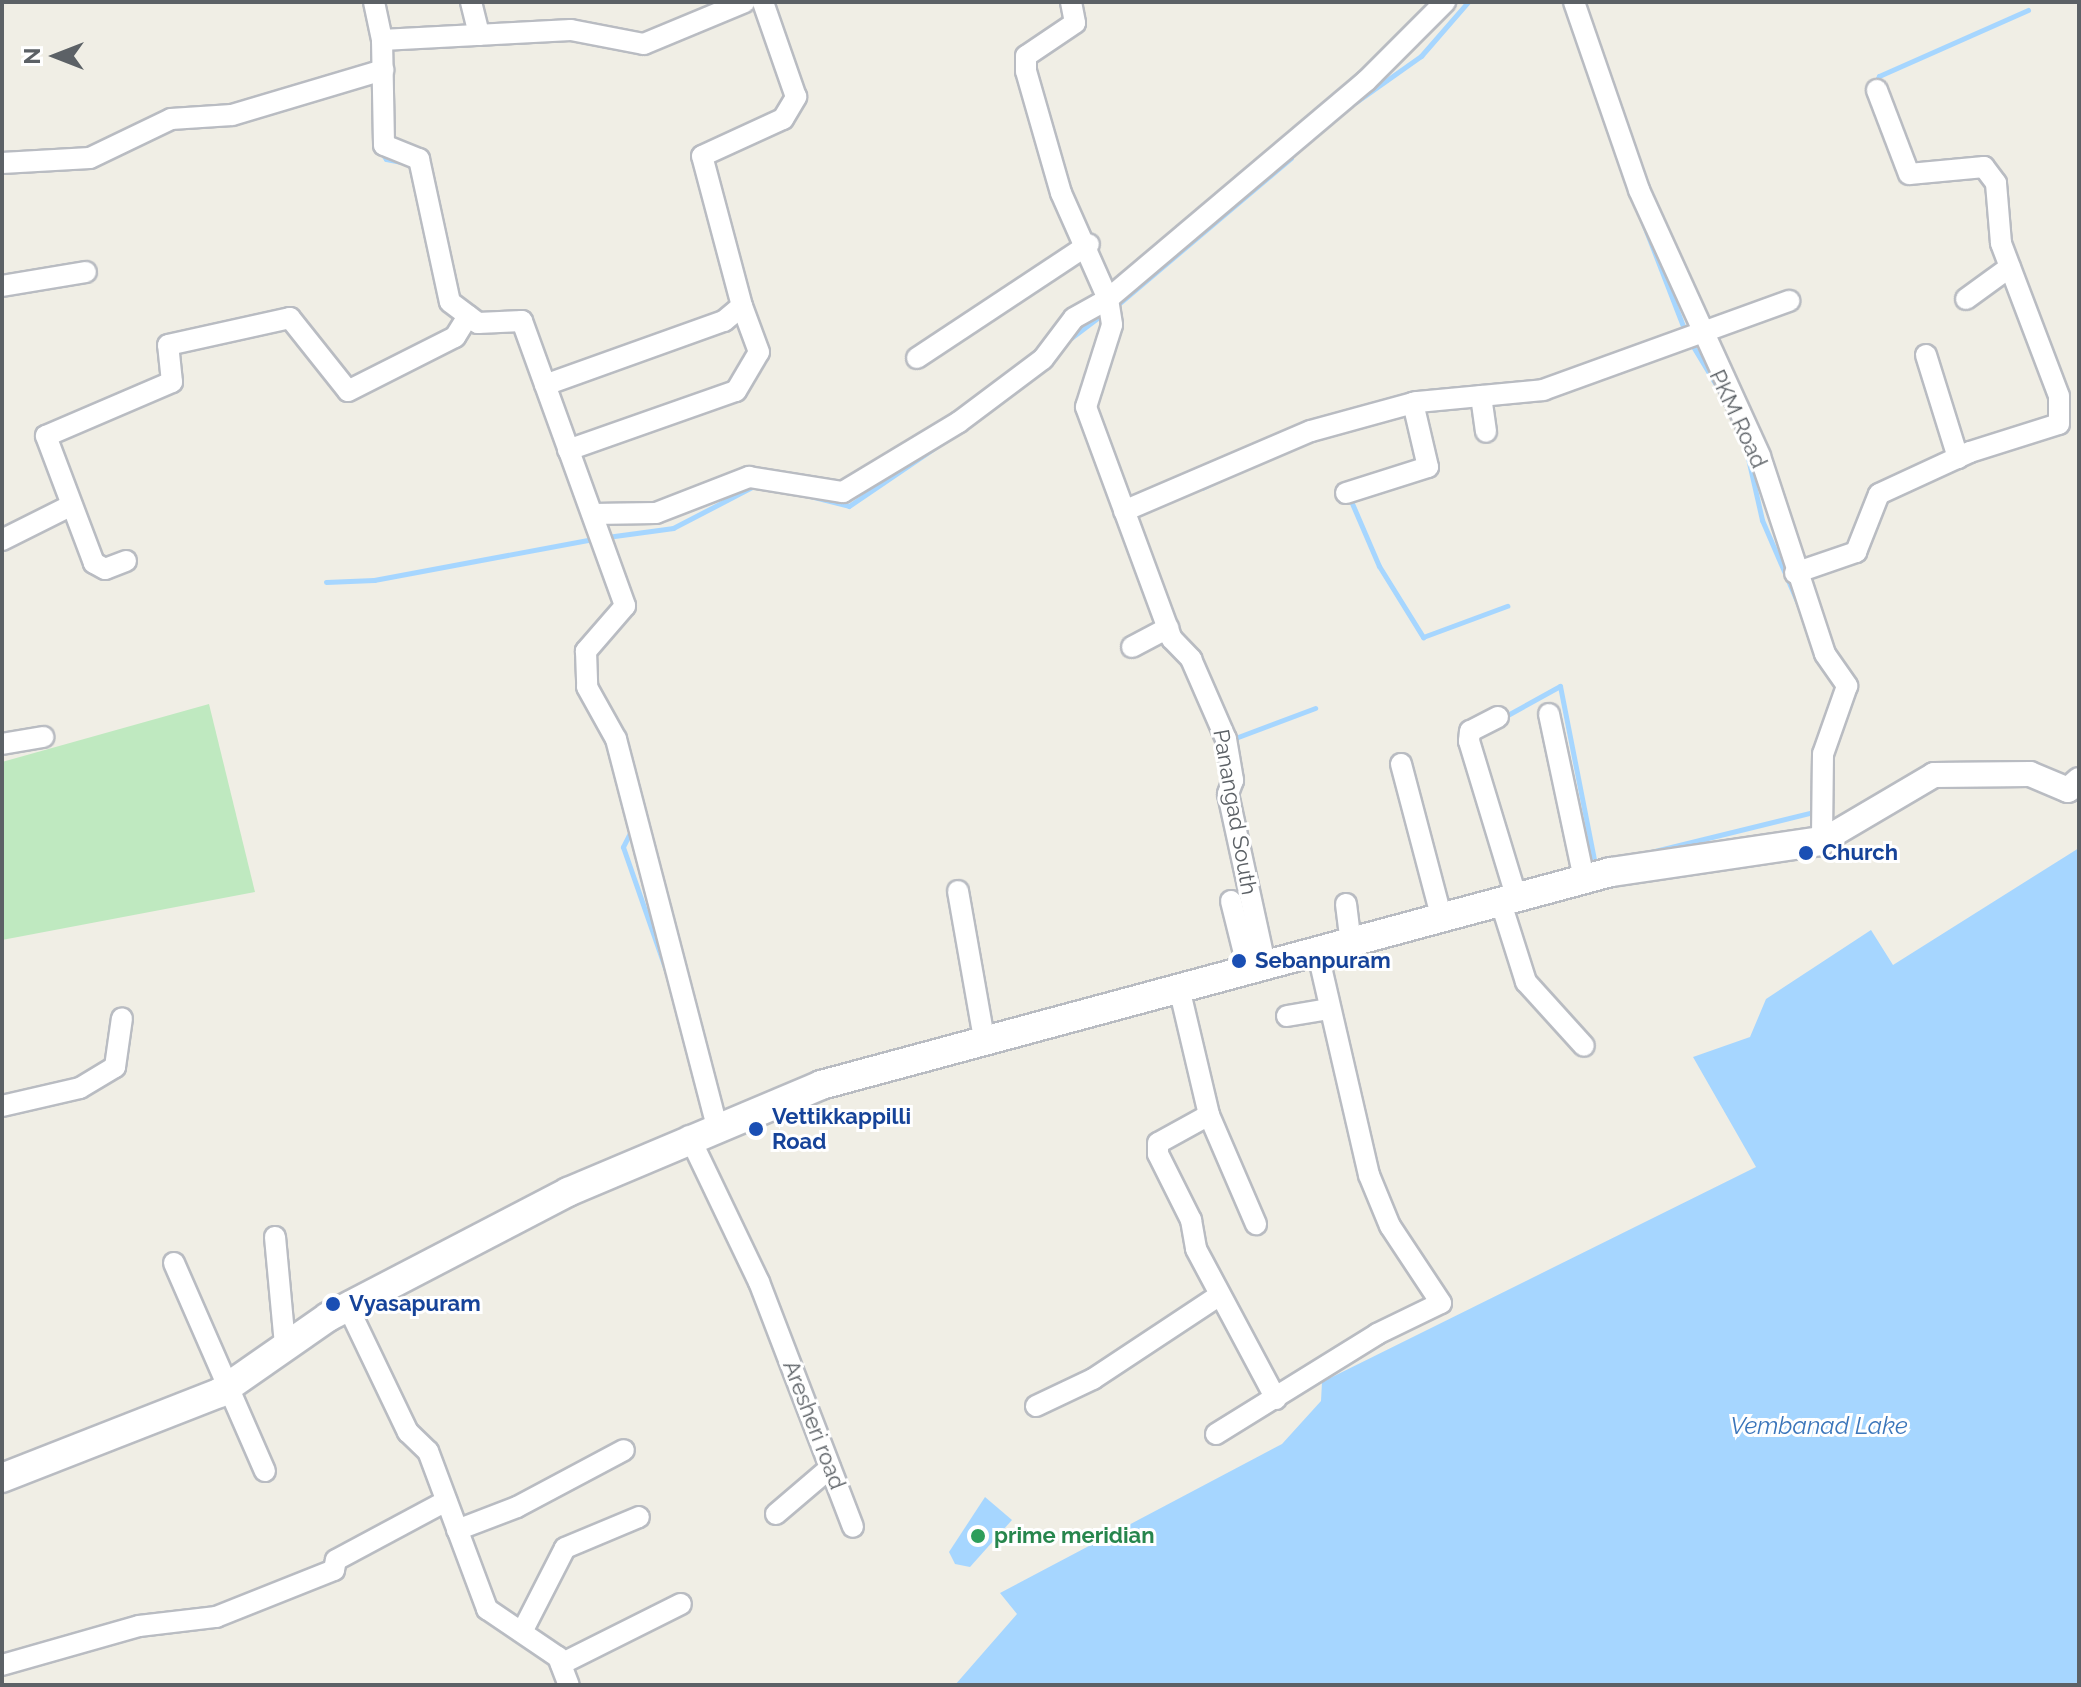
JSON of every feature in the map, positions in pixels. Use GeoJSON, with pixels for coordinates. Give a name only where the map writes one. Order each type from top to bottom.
{"type":"FeatureCollection","features":[{"type":"Feature","properties":{"kind":"main road"},"geometry":{"type":"LineString","coordinates":[[2,1478],[227,1384],[348,1307],[689,1136],[821,1085],[1180,992],[1584,879],[1822,841]]}},
{"type":"Feature","properties":{"kind":"street"},"geometry":{"type":"LineString","coordinates":[[374,2],[382,40],[384,145],[419,159],[450,302],[478,323],[522,321],[625,606],[586,651],[587,687],[616,739],[716,1124]]}},
{"type":"Feature","properties":{"kind":"street"},"geometry":{"type":"LineString","coordinates":[[471,2],[479,35]]}},
{"type":"Feature","properties":{"kind":"street"},"geometry":{"type":"LineString","coordinates":[[382,40],[571,30],[644,44],[722,7],[745,2]]}},
{"type":"Feature","properties":{"kind":"street"},"geometry":{"type":"LineString","coordinates":[[568,450],[736,391],[759,352],[742,306],[702,156],[783,119],[796,97],[763,2]]}},
{"type":"Feature","properties":{"kind":"street"},"geometry":{"type":"LineString","coordinates":[[1071,2],[1075,23],[1026,56],[1026,71],[1061,193],[1089,244],[1108,299]]}},
{"type":"Feature","properties":{"kind":"street"},"geometry":{"type":"LineString","coordinates":[[593,514],[656,513],[749,477],[843,492],[959,422],[1043,359],[1074,318],[1108,299],[1366,81],[1445,2]]}},
{"type":"Feature","properties":{"kind":"street","name":"PKM Road"},"geometry":{"type":"LineString","coordinates":[[1574,2],[1639,190],[1699,333],[1760,456],[1795,573],[1825,654],[1847,686],[1823,754],[1822,841]]}},
{"type":"Feature","properties":{"kind":"street"},"geometry":{"type":"LineString","coordinates":[[2,163],[90,158],[115,140],[197,112],[232,115],[383,70]]}},
{"type":"Feature","properties":{"kind":"street"},"geometry":{"type":"LineString","coordinates":[[1795,573],[1856,552],[1879,494],[1958,458],[2059,424],[2059,396],[2010,267],[1990,175],[1984,167],[1909,174],[1877,90]]}},
{"type":"Feature","properties":{"kind":"street"},"geometry":{"type":"LineString","coordinates":[[917,358],[1089,244]]}},
{"type":"Feature","properties":{"kind":"street"},"geometry":{"type":"LineString","coordinates":[[1966,299],[2010,267]]}},
{"type":"Feature","properties":{"kind":"street"},"geometry":{"type":"LineString","coordinates":[[2,286],[86,272]]}},
{"type":"Feature","properties":{"kind":"street","name":"Panangad South"},"geometry":{"type":"LineString","coordinates":[[1108,299],[1112,325],[1086,407],[1168,628],[1191,659],[1226,739],[1233,780],[1228,794],[1258,970]]}},
{"type":"Feature","properties":{"kind":"street"},"geometry":{"type":"LineString","coordinates":[[1124,511],[1311,431],[1413,403],[1543,390],[1789,301]]}},
{"type":"Feature","properties":{"kind":"street"},"geometry":{"type":"LineString","coordinates":[[545,385],[724,321],[742,306]]}},
{"type":"Feature","properties":{"kind":"street"},"geometry":{"type":"LineString","coordinates":[[126,561],[105,569],[94,563],[46,436],[172,382],[168,345],[290,318],[348,391],[455,337],[468,316]]}},
{"type":"Feature","properties":{"kind":"street"},"geometry":{"type":"LineString","coordinates":[[1926,355],[1958,458]]}},
{"type":"Feature","properties":{"kind":"street"},"geometry":{"type":"LineString","coordinates":[[1481,396],[1486,432]]}},
{"type":"Feature","properties":{"kind":"street"},"geometry":{"type":"LineString","coordinates":[[1346,493],[1428,467],[1413,403]]}},
{"type":"Feature","properties":{"kind":"street"},"geometry":{"type":"LineString","coordinates":[[2,540],[70,506]]}},
{"type":"Feature","properties":{"kind":"street"},"geometry":{"type":"LineString","coordinates":[[1132,647],[1168,628]]}},
{"type":"Feature","properties":{"kind":"street"},"geometry":{"type":"LineString","coordinates":[[1549,714],[1584,879]]}},
{"type":"Feature","properties":{"kind":"street"},"geometry":{"type":"LineString","coordinates":[[1498,717],[1470,731],[1469,741],[1526,982],[1584,1046]]}},
{"type":"Feature","properties":{"kind":"street"},"geometry":{"type":"LineString","coordinates":[[2,744],[43,737]]}},
{"type":"Feature","properties":{"kind":"street"},"geometry":{"type":"LineString","coordinates":[[1401,764],[1442,919]]}},
{"type":"Feature","properties":{"kind":"street"},"geometry":{"type":"LineString","coordinates":[[1822,841],[1934,775],[2030,774],[2068,790],[2079,780]]}},
{"type":"Feature","properties":{"kind":"street"},"geometry":{"type":"LineString","coordinates":[[958,891],[985,1044]]}},
{"type":"Feature","properties":{"kind":"street"},"geometry":{"type":"LineString","coordinates":[[1231,901],[1258,970]]}},
{"type":"Feature","properties":{"kind":"street"},"geometry":{"type":"LineString","coordinates":[[1346,904],[1351,944]]}},
{"type":"Feature","properties":{"kind":"street"},"geometry":{"type":"LineString","coordinates":[[1216,1434],[1377,1334],[1441,1303],[1390,1226],[1369,1175],[1318,954]]}},
{"type":"Feature","properties":{"kind":"street"},"geometry":{"type":"LineString","coordinates":[[1180,992],[1209,1115],[1256,1224]]}},
{"type":"Feature","properties":{"kind":"street"},"geometry":{"type":"LineString","coordinates":[[1287,1016],[1329,1009]]}},
{"type":"Feature","properties":{"kind":"street"},"geometry":{"type":"LineString","coordinates":[[2,1106],[80,1088],[115,1067],[122,1018]]}},
{"type":"Feature","properties":{"kind":"street"},"geometry":{"type":"LineString","coordinates":[[1209,1115],[1158,1143],[1158,1154],[1220,1295],[1276,1399]]}},
{"type":"Feature","properties":{"kind":"street","name":"Aresheri road"},"geometry":{"type":"LineString","coordinates":[[689,1136],[775,1323],[853,1527]]}},
{"type":"Feature","properties":{"kind":"street"},"geometry":{"type":"LineString","coordinates":[[275,1237],[285,1345]]}},
{"type":"Feature","properties":{"kind":"street"},"geometry":{"type":"LineString","coordinates":[[174,1263],[265,1471]]}},
{"type":"Feature","properties":{"kind":"street"},"geometry":{"type":"LineString","coordinates":[[1036,1406],[1093,1379],[1220,1295]]}},
{"type":"Feature","properties":{"kind":"street"},"geometry":{"type":"LineString","coordinates":[[348,1307],[408,1432],[428,1451],[487,1609],[522,1632],[561,1664],[569,1685]]}},
{"type":"Feature","properties":{"kind":"street"},"geometry":{"type":"LineString","coordinates":[[457,1530],[517,1507],[624,1450]]}},
{"type":"Feature","properties":{"kind":"street"},"geometry":{"type":"LineString","coordinates":[[776,1514],[830,1468]]}},
{"type":"Feature","properties":{"kind":"street"},"geometry":{"type":"LineString","coordinates":[[2,1665],[139,1626],[216,1617],[334,1570],[336,1560],[446,1501]]}},
{"type":"Feature","properties":{"kind":"street"},"geometry":{"type":"LineString","coordinates":[[522,1632],[565,1548],[639,1517]]}},
{"type":"Feature","properties":{"kind":"street"},"geometry":{"type":"LineString","coordinates":[[561,1664],[681,1604]]}},
{"type":"Feature","properties":{"kind":"green space"},"geometry":{"type":"Polygon","coordinates":[[[209,704],[255,892],[2,940],[2,762],[209,704]]]}},
{"type":"Feature","properties":{"kind":"water","name":"Vembanad Lake"},"geometry":{"type":"Polygon","coordinates":[[[2079,848],[2079,1685],[955,1685],[1017,1614],[1000,1593],[1282,1444],[1321,1401],[1322,1382],[1756,1167],[1693,1057],[1750,1037],[1766,999],[1871,930],[1893,965],[2079,848]]]}},
{"type":"Feature","properties":{"kind":"water","name":"prime meridian"},"geometry":{"type":"Polygon","coordinates":[[[985,1497],[1012,1520],[970,1567],[955,1564],[949,1552],[985,1497]]]}},
{"type":"Feature","properties":{"kind":"waterway"},"geometry":{"type":"LineString","coordinates":[[1356,102],[1421,56],[1468,2]]}},
{"type":"Feature","properties":{"kind":"waterway"},"geometry":{"type":"LineString","coordinates":[[1874,86],[1879,76],[2028,10]]}},
{"type":"Feature","properties":{"kind":"waterway"},"geometry":{"type":"LineString","coordinates":[[379,149],[386,159],[402,162]]}},
{"type":"Feature","properties":{"kind":"waterway"},"geometry":{"type":"LineString","coordinates":[[1116,306],[1291,158]]}},
{"type":"Feature","properties":{"kind":"waterway"},"geometry":{"type":"LineString","coordinates":[[1638,210],[1686,334]]}},
{"type":"Feature","properties":{"kind":"waterway"},"geometry":{"type":"LineString","coordinates":[[1071,338],[1104,313]]}},
{"type":"Feature","properties":{"kind":"waterway"},"geometry":{"type":"LineString","coordinates":[[1691,343],[1721,393]]}},
{"type":"Feature","properties":{"kind":"waterway"},"geometry":{"type":"LineString","coordinates":[[810,496],[849,506],[989,411]]}},
{"type":"Feature","properties":{"kind":"waterway"},"geometry":{"type":"LineString","coordinates":[[1745,445],[1762,520],[1802,613]]}},
{"type":"Feature","properties":{"kind":"waterway"},"geometry":{"type":"LineString","coordinates":[[1202,488],[1232,474]]}},
{"type":"Feature","properties":{"kind":"waterway"},"geometry":{"type":"LineString","coordinates":[[607,537],[673,528],[754,486]]}},
{"type":"Feature","properties":{"kind":"waterway"},"geometry":{"type":"LineString","coordinates":[[1351,501],[1379,566],[1423,637],[1507,606]]}},
{"type":"Feature","properties":{"kind":"waterway"},"geometry":{"type":"LineString","coordinates":[[326,582],[374,580],[593,539]]}},
{"type":"Feature","properties":{"kind":"waterway"},"geometry":{"type":"LineString","coordinates":[[1504,717],[1560,686],[1595,864]]}},
{"type":"Feature","properties":{"kind":"waterway"},"geometry":{"type":"LineString","coordinates":[[1230,740],[1315,708]]}},
{"type":"Feature","properties":{"kind":"waterway"},"geometry":{"type":"LineString","coordinates":[[1610,862],[1813,812]]}},
{"type":"Feature","properties":{"kind":"waterway"},"geometry":{"type":"LineString","coordinates":[[632,829],[623,847],[667,973]]}},
{"type":"Feature","properties":{"kind":"waterway"},"geometry":{"type":"LineString","coordinates":[[1352,927],[1374,922]]}},
{"type":"Feature","properties":{"kind":"waterway"},"geometry":{"type":"LineString","coordinates":[[1322,937],[1343,929]]}},
{"type":"Feature","properties":{"kind":"place","name":"Church"},"geometry":{"type":"Point","coordinates":[1806,853]}},
{"type":"Feature","properties":{"kind":"place","name":"Sebanpuram"},"geometry":{"type":"Point","coordinates":[1239,961]}},
{"type":"Feature","properties":{"kind":"place","name":"Vettikkappilli Road"},"geometry":{"type":"Point","coordinates":[756,1129]}},
{"type":"Feature","properties":{"kind":"place","name":"Vyasapuram"},"geometry":{"type":"Point","coordinates":[333,1304]}},
{"type":"Feature","properties":{"kind":"place","name":"prime meridian"},"geometry":{"type":"Point","coordinates":[978,1536]}}]}
